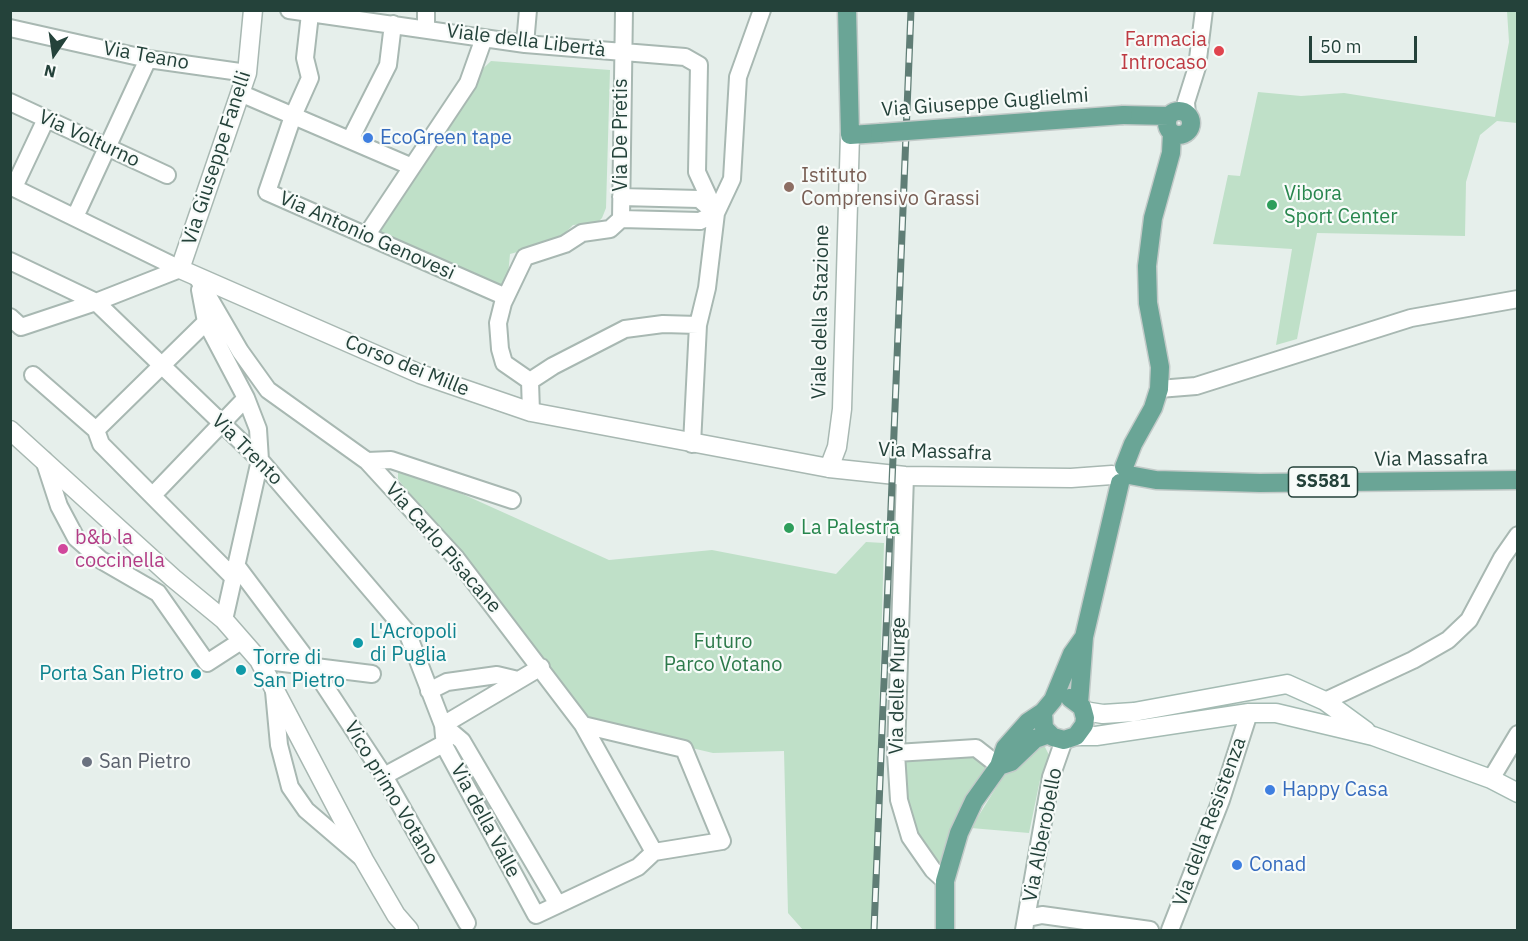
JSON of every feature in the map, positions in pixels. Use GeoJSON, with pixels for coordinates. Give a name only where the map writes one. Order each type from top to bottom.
{"type":"FeatureCollection","features":[{"type":"Feature","properties":{"kind":"main road","name":"Viale della Stazione"},"geometry":{"type":"LineString","coordinates":[[847,10],[849,135]]}},
{"type":"Feature","properties":{"kind":"main road","name":"Via Giuseppe Guglielmi"},"geometry":{"type":"LineString","coordinates":[[849,135],[1123,116],[1177,119]]}},
{"type":"Feature","properties":{"kind":"main road"},"geometry":{"type":"LineString","coordinates":[[999,766],[1011,762],[1035,739],[1063,737],[1084,725],[1081,707],[1084,637],[1121,475],[1133,444],[1153,408],[1159,389],[1160,367],[1148,303],[1147,266],[1153,218],[1171,153],[1177,119]]}},
{"type":"Feature","properties":{"kind":"main road","name":"Via Massafra"},"geometry":{"type":"LineString","coordinates":[[1121,475],[1156,480],[1260,483],[1518,480]]}},
{"type":"Feature","properties":{"kind":"main road"},"geometry":{"type":"LineString","coordinates":[[1063,737],[1044,728],[1048,706],[1072,654],[1084,637]]}},
{"type":"Feature","properties":{"kind":"main road"},"geometry":{"type":"LineString","coordinates":[[945,930],[945,881],[964,822],[974,801],[999,766],[1005,748],[1028,722],[1048,706],[1066,697],[1081,707]]}},
{"type":"Feature","properties":{"kind":"street","name":"Via Giuseppe Fanelli"},"geometry":{"type":"LineString","coordinates":[[180,269],[247,73],[253,10]]}},
{"type":"Feature","properties":{"kind":"street","name":"Viale della Libertà"},"geometry":{"type":"LineString","coordinates":[[289,10],[393,24],[417,22],[484,38],[525,44],[685,57],[699,65],[697,172],[716,213]]}},
{"type":"Feature","properties":{"kind":"street"},"geometry":{"type":"LineString","coordinates":[[417,22],[426,10]]}},
{"type":"Feature","properties":{"kind":"street"},"geometry":{"type":"LineString","coordinates":[[525,44],[528,10]]}},
{"type":"Feature","properties":{"kind":"street","name":"Via De Pretis"},"geometry":{"type":"LineString","coordinates":[[621,219],[621,52],[624,10]]}},
{"type":"Feature","properties":{"kind":"street"},"geometry":{"type":"LineString","coordinates":[[692,444],[698,325],[707,288],[716,213],[732,179],[738,77],[762,10]]}},
{"type":"Feature","properties":{"kind":"street"},"geometry":{"type":"LineString","coordinates":[[1177,119],[1197,67],[1204,10]]}},
{"type":"Feature","properties":{"kind":"street","name":"Via Antonio Genovesi"},"geometry":{"type":"LineString","coordinates":[[320,14],[305,58],[310,78],[293,116],[267,192],[506,297]]}},
{"type":"Feature","properties":{"kind":"street"},"geometry":{"type":"LineString","coordinates":[[350,140],[388,64],[393,24]]}},
{"type":"Feature","properties":{"kind":"street","name":"Via Teano"},"geometry":{"type":"LineString","coordinates":[[10,28],[148,59],[247,73]]}},
{"type":"Feature","properties":{"kind":"street"},"geometry":{"type":"LineString","coordinates":[[366,236],[468,83],[484,38]]}},
{"type":"Feature","properties":{"kind":"street"},"geometry":{"type":"LineString","coordinates":[[75,218],[148,59]]}},
{"type":"Feature","properties":{"kind":"street"},"geometry":{"type":"LineString","coordinates":[[240,93],[411,166]]}},
{"type":"Feature","properties":{"kind":"street","name":"Via Volturno"},"geometry":{"type":"LineString","coordinates":[[10,102],[167,174]]}},
{"type":"Feature","properties":{"kind":"street"},"geometry":{"type":"LineString","coordinates":[[12,187],[46,119]]}},
{"type":"Feature","properties":{"kind":"street","name":"Viale della Stazione"},"geometry":{"type":"LineString","coordinates":[[830,468],[837,447],[842,408],[849,135]]}},
{"type":"Feature","properties":{"kind":"street","name":"Corso dei Mille"},"geometry":{"type":"LineString","coordinates":[[12,187],[197,277],[420,374],[531,412],[692,444],[830,468]]}},
{"type":"Feature","properties":{"kind":"street"},"geometry":{"type":"LineString","coordinates":[[621,197],[699,200],[716,213]]}},
{"type":"Feature","properties":{"kind":"street"},"geometry":{"type":"LineString","coordinates":[[531,381],[504,363],[500,350],[498,323],[506,297],[525,257],[565,244],[582,233],[610,229],[621,219],[700,221],[716,213]]}},
{"type":"Feature","properties":{"kind":"street","name":"Via Trento"},"geometry":{"type":"LineString","coordinates":[[10,261],[96,302],[260,460],[407,632],[429,691]]}},
{"type":"Feature","properties":{"kind":"street"},"geometry":{"type":"LineString","coordinates":[[14,323],[96,302],[180,269]]}},
{"type":"Feature","properties":{"kind":"street"},"geometry":{"type":"LineString","coordinates":[[197,277],[206,322],[246,398],[258,429],[260,460],[224,620]]}},
{"type":"Feature","properties":{"kind":"street","name":"Via Carlo Pisacane"},"geometry":{"type":"LineString","coordinates":[[197,277],[240,351],[268,390],[367,461],[456,558],[583,725],[654,852]]}},
{"type":"Feature","properties":{"kind":"street"},"geometry":{"type":"LineString","coordinates":[[1159,389],[1196,386],[1411,318],[1518,299]]}},
{"type":"Feature","properties":{"kind":"street"},"geometry":{"type":"LineString","coordinates":[[99,437],[206,322]]}},
{"type":"Feature","properties":{"kind":"street"},"geometry":{"type":"LineString","coordinates":[[531,381],[553,366],[625,329],[663,324],[698,325]]}},
{"type":"Feature","properties":{"kind":"street","name":"Vico primo Votano"},"geometry":{"type":"LineString","coordinates":[[33,375],[99,437],[154,494],[192,538],[234,571],[311,665],[384,776],[467,923]]}},
{"type":"Feature","properties":{"kind":"street"},"geometry":{"type":"LineString","coordinates":[[531,381],[531,412]]}},
{"type":"Feature","properties":{"kind":"street"},"geometry":{"type":"LineString","coordinates":[[154,494],[246,398]]}},
{"type":"Feature","properties":{"kind":"street"},"geometry":{"type":"LineString","coordinates":[[10,430],[43,457],[173,578],[224,620],[259,660],[364,860],[396,915],[409,930]]}},
{"type":"Feature","properties":{"kind":"street"},"geometry":{"type":"LineString","coordinates":[[43,457],[59,506],[76,538],[101,560],[158,593],[207,663],[241,641]]}},
{"type":"Feature","properties":{"kind":"street"},"geometry":{"type":"LineString","coordinates":[[367,461],[391,460],[512,500]]}},
{"type":"Feature","properties":{"kind":"street","name":"Via Massafra"},"geometry":{"type":"LineString","coordinates":[[830,468],[905,476],[1071,478],[1121,475]]}},
{"type":"Feature","properties":{"kind":"street","name":"Via delle Murge"},"geometry":{"type":"LineString","coordinates":[[905,476],[896,753],[899,800],[910,837],[933,870],[945,881]]}},
{"type":"Feature","properties":{"kind":"street"},"geometry":{"type":"LineString","coordinates":[[1301,719],[1310,701],[1318,696],[1413,660],[1448,640],[1469,620],[1502,558],[1518,535]]}},
{"type":"Feature","properties":{"kind":"street"},"geometry":{"type":"LineString","coordinates":[[158,593],[173,578]]}},
{"type":"Feature","properties":{"kind":"street"},"geometry":{"type":"LineString","coordinates":[[259,660],[372,674]]}},
{"type":"Feature","properties":{"kind":"street"},"geometry":{"type":"LineString","coordinates":[[443,725],[541,667]]}},
{"type":"Feature","properties":{"kind":"street"},"geometry":{"type":"LineString","coordinates":[[429,691],[447,682],[498,675],[518,680]]}},
{"type":"Feature","properties":{"kind":"street"},"geometry":{"type":"LineString","coordinates":[[1081,707],[1103,714],[1134,712],[1287,684],[1318,696],[1373,736]]}},
{"type":"Feature","properties":{"kind":"street"},"geometry":{"type":"LineString","coordinates":[[274,687],[279,745],[290,787],[306,810],[364,860]]}},
{"type":"Feature","properties":{"kind":"street","name":"Via della Valle"},"geometry":{"type":"LineString","coordinates":[[429,691],[443,725],[445,745],[536,915],[557,903],[462,741],[443,725]]}},
{"type":"Feature","properties":{"kind":"street"},"geometry":{"type":"LineString","coordinates":[[1063,737],[1096,736],[1249,713],[1276,713],[1373,736],[1491,779],[1518,793]]}},
{"type":"Feature","properties":{"kind":"street","name":"Via della Resistenza"},"geometry":{"type":"LineString","coordinates":[[1170,930],[1221,800],[1249,713]]}},
{"type":"Feature","properties":{"kind":"street"},"geometry":{"type":"LineString","coordinates":[[557,903],[638,867],[654,852],[722,841],[684,749],[583,725]]}},
{"type":"Feature","properties":{"kind":"street"},"geometry":{"type":"LineString","coordinates":[[1491,779],[1518,734]]}},
{"type":"Feature","properties":{"kind":"street","name":"Via Alberobello"},"geometry":{"type":"LineString","coordinates":[[1026,924],[1051,777],[1063,737]]}},
{"type":"Feature","properties":{"kind":"street"},"geometry":{"type":"LineString","coordinates":[[384,776],[445,745]]}},
{"type":"Feature","properties":{"kind":"street"},"geometry":{"type":"LineString","coordinates":[[896,753],[976,748],[999,766]]}},
{"type":"Feature","properties":{"kind":"street"},"geometry":{"type":"LineString","coordinates":[[1026,924],[1042,915],[1150,930]]}},
{"type":"Feature","properties":{"kind":"street"},"geometry":{"type":"LineString","coordinates":[[1026,924],[1081,930]]}},
{"type":"Feature","properties":{"kind":"green space"},"geometry":{"type":"Polygon","coordinates":[[[1507,11],[1517,11],[1517,123],[1497,121],[1480,135],[1466,182],[1465,236],[1317,233],[1297,339],[1276,345],[1292,249],[1213,244],[1228,175],[1240,176],[1258,92],[1301,96],[1344,93],[1495,117],[1509,42],[1507,11]]]}},
{"type":"Feature","properties":{"kind":"green space"},"geometry":{"type":"Polygon","coordinates":[[[491,61],[610,70],[606,208],[602,218],[597,223],[573,225],[560,238],[547,244],[510,254],[506,297],[366,236],[468,83],[491,61]]]}},
{"type":"Feature","properties":{"kind":"green space","name":"Futuro Parco Votano"},"geometry":{"type":"Polygon","coordinates":[[[398,465],[609,560],[712,550],[836,574],[866,542],[884,543],[873,930],[803,930],[788,913],[784,751],[713,753],[584,723],[398,479],[398,465]]]}},
{"type":"Feature","properties":{"kind":"green space"},"geometry":{"type":"Polygon","coordinates":[[[1039,745],[1045,747],[1050,757],[1046,776],[1040,780],[1029,833],[971,828],[1002,778],[1039,745]]]}},
{"type":"Feature","properties":{"kind":"green space"},"geometry":{"type":"Polygon","coordinates":[[[975,753],[992,766],[941,868],[914,833],[905,799],[900,760],[975,753]]]}},
{"type":"Feature","properties":{"kind":"railway"},"geometry":{"type":"LineString","coordinates":[[874,930],[911,10]]}},
{"type":"Feature","properties":{"kind":"place","name":"Farmacia Introcaso"},"geometry":{"type":"Point","coordinates":[1219,51]}},
{"type":"Feature","properties":{"kind":"place","name":"EcoGreen tape"},"geometry":{"type":"Point","coordinates":[368,138]}},
{"type":"Feature","properties":{"kind":"place","name":"Istituto Comprensivo Grassi"},"geometry":{"type":"Point","coordinates":[789,187]}},
{"type":"Feature","properties":{"kind":"place","name":"Vibora Sport Center"},"geometry":{"type":"Point","coordinates":[1272,205]}},
{"type":"Feature","properties":{"kind":"place","name":"La Palestra"},"geometry":{"type":"Point","coordinates":[789,528]}},
{"type":"Feature","properties":{"kind":"place","name":"b&b la coccinella"},"geometry":{"type":"Point","coordinates":[63,549]}},
{"type":"Feature","properties":{"kind":"place","name":"L'Acropoli di Puglia"},"geometry":{"type":"Point","coordinates":[358,643]}},
{"type":"Feature","properties":{"kind":"place","name":"Torre di San Pietro"},"geometry":{"type":"Point","coordinates":[241,670]}},
{"type":"Feature","properties":{"kind":"place","name":"Porta San Pietro"},"geometry":{"type":"Point","coordinates":[196,674]}},
{"type":"Feature","properties":{"kind":"place","name":"San Pietro"},"geometry":{"type":"Point","coordinates":[87,762]}},
{"type":"Feature","properties":{"kind":"place","name":"Happy Casa"},"geometry":{"type":"Point","coordinates":[1270,790]}},
{"type":"Feature","properties":{"kind":"place","name":"Conad"},"geometry":{"type":"Point","coordinates":[1237,865]}}]}
